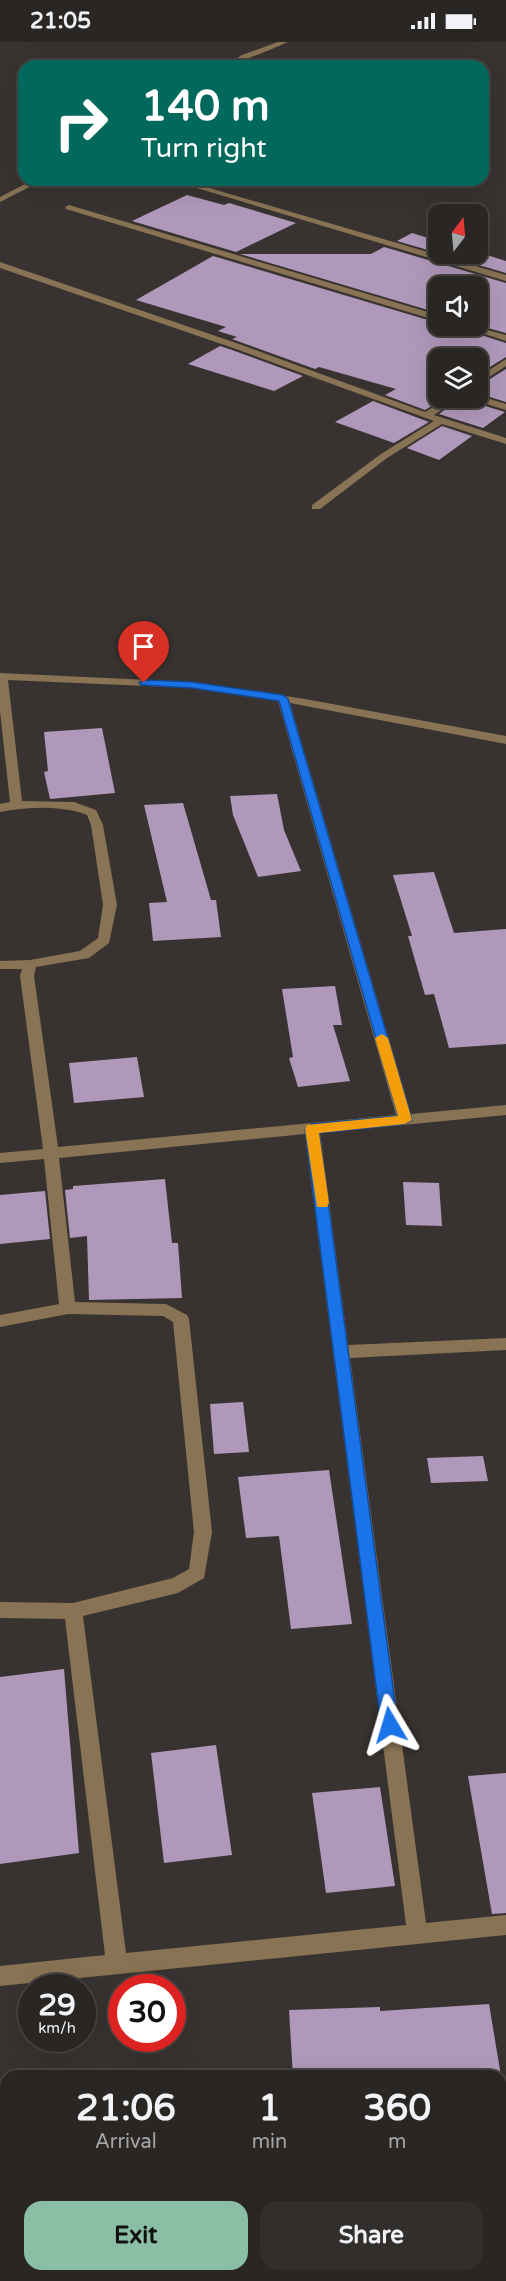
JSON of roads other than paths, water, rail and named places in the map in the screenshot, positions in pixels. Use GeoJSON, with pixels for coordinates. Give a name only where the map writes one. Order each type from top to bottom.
{"type":"FeatureCollection","features":[{"type":"Feature","properties":{"kind":"street"},"geometry":{"type":"LineString","coordinates":[[238,60],[284,42]]}},
{"type":"Feature","properties":{"kind":"street"},"geometry":{"type":"LineString","coordinates":[[0,201],[28,186]]}},
{"type":"Feature","properties":{"kind":"street"},"geometry":{"type":"LineString","coordinates":[[194,186],[506,278]]}},
{"type":"Feature","properties":{"kind":"street"},"geometry":{"type":"LineString","coordinates":[[69,207],[428,315]]}},
{"type":"Feature","properties":{"kind":"street"},"geometry":{"type":"LineString","coordinates":[[0,266],[236,346],[426,416],[506,441]]}},
{"type":"Feature","properties":{"kind":"street"},"geometry":{"type":"LineString","coordinates":[[488,333],[506,338]]}},
{"type":"Feature","properties":{"kind":"street"},"geometry":{"type":"LineString","coordinates":[[488,374],[506,362]]}},
{"type":"Feature","properties":{"kind":"street"},"geometry":{"type":"LineString","coordinates":[[488,402],[506,407]]}},
{"type":"Feature","properties":{"kind":"street"},"geometry":{"type":"LineString","coordinates":[[426,416],[438,408]]}},
{"type":"Feature","properties":{"kind":"street"},"geometry":{"type":"LineString","coordinates":[[316,507],[384,456],[441,421]]}},
{"type":"Feature","properties":{"kind":"street"},"geometry":{"type":"LineString","coordinates":[[16,805],[1,676],[192,685],[283,699],[506,740]]}},
{"type":"Feature","properties":{"kind":"street"},"geometry":{"type":"LineString","coordinates":[[283,699],[405,1120]]}},
{"type":"Feature","properties":{"kind":"street"},"geometry":{"type":"LineString","coordinates":[[0,808],[16,805],[74,806],[92,813],[97,825],[110,905],[104,940],[84,955],[30,964],[0,966]]}},
{"type":"Feature","properties":{"kind":"street"},"geometry":{"type":"LineString","coordinates":[[30,964],[27,976],[51,1154],[68,1308]]}},
{"type":"Feature","properties":{"kind":"street"},"geometry":{"type":"LineString","coordinates":[[0,1158],[506,1110]]}},
{"type":"Feature","properties":{"kind":"street"},"geometry":{"type":"LineString","coordinates":[[312,1129],[417,1934]]}},
{"type":"Feature","properties":{"kind":"street"},"geometry":{"type":"LineString","coordinates":[[0,1321],[68,1308],[166,1310],[181,1319],[203,1532],[198,1573],[178,1585],[73,1611],[0,1610]]}},
{"type":"Feature","properties":{"kind":"street"},"geometry":{"type":"LineString","coordinates":[[341,1352],[506,1344]]}},
{"type":"Feature","properties":{"kind":"street"},"geometry":{"type":"LineString","coordinates":[[73,1611],[117,1964]]}},
{"type":"Feature","properties":{"kind":"street"},"geometry":{"type":"LineString","coordinates":[[0,1976],[506,1925]]}}]}
